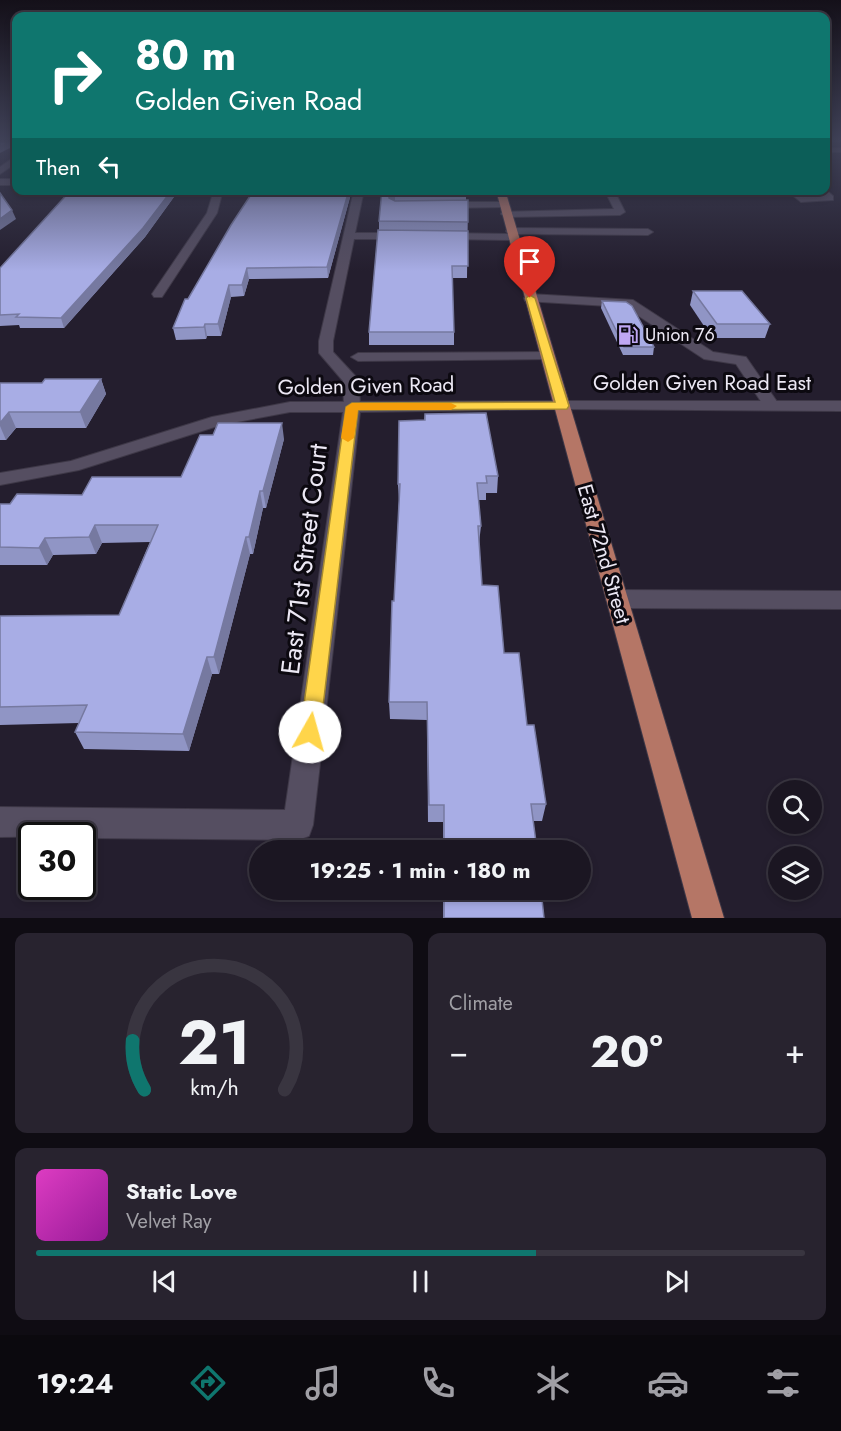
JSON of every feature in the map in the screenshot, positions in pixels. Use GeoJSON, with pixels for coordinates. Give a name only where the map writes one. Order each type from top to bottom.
{"type":"FeatureCollection","features":[{"type":"Feature","properties":{"kind":"main road","name":"East 72nd Street"},"geometry":{"type":"LineString","coordinates":[[502,195],[511,234],[563,406],[708,918]]}},
{"type":"Feature","properties":{"kind":"street"},"geometry":{"type":"LineString","coordinates":[[158,294],[212,213],[217,195]]}},
{"type":"Feature","properties":{"kind":"street"},"geometry":{"type":"LineString","coordinates":[[358,195],[348,236],[648,232]]}},
{"type":"Feature","properties":{"kind":"street"},"geometry":{"type":"LineString","coordinates":[[430,205],[456,200],[505,209],[620,212],[612,195]]}},
{"type":"Feature","properties":{"kind":"street"},"geometry":{"type":"LineString","coordinates":[[796,195],[801,199],[830,198],[826,195]]}},
{"type":"Feature","properties":{"kind":"street","name":"East 71st Street Court"},"geometry":{"type":"LineString","coordinates":[[0,822],[298,825],[352,407],[351,380],[326,353],[326,341],[348,236]]}},
{"type":"Feature","properties":{"kind":"street"},"geometry":{"type":"LineString","coordinates":[[530,298],[628,303],[709,356],[741,360],[772,406]]}},
{"type":"Feature","properties":{"kind":"street"},"geometry":{"type":"LineString","coordinates":[[358,357],[547,356]]}},
{"type":"Feature","properties":{"kind":"street","name":"Golden Given Road"},"geometry":{"type":"LineString","coordinates":[[0,479],[73,466],[189,429],[254,412],[290,407],[563,406]]}},
{"type":"Feature","properties":{"kind":"street","name":"Golden Given Road East"},"geometry":{"type":"LineString","coordinates":[[563,406],[841,406]]}},
{"type":"Feature","properties":{"kind":"street"},"geometry":{"type":"LineString","coordinates":[[617,599],[841,600]]}},
{"type":"Feature","properties":{"kind":"building"},"geometry":{"type":"Polygon","coordinates":[[[0,193],[12,210],[0,219],[0,193]]]}},
{"type":"Feature","properties":{"kind":"building"},"geometry":{"type":"Polygon","coordinates":[[[66,195],[168,195],[143,228],[61,318],[16,317],[19,314],[0,315],[0,268],[66,195]]]}},
{"type":"Feature","properties":{"kind":"building"},"geometry":{"type":"Polygon","coordinates":[[[251,195],[348,195],[327,267],[247,268],[242,285],[229,285],[218,324],[173,328],[185,299],[188,299],[251,195]]]}},
{"type":"Feature","properties":{"kind":"building"},"geometry":{"type":"Polygon","coordinates":[[[382,195],[389,195],[389,198],[395,201],[468,200],[468,222],[379,221],[382,195]]]}},
{"type":"Feature","properties":{"kind":"building"},"geometry":{"type":"Polygon","coordinates":[[[378,230],[468,231],[468,266],[452,266],[454,332],[369,332],[378,230]]]}},
{"type":"Feature","properties":{"kind":"building"},"geometry":{"type":"Polygon","coordinates":[[[693,291],[742,291],[770,324],[717,324],[693,291]]]}},
{"type":"Feature","properties":{"kind":"building","name":"Union 76"},"geometry":{"type":"Polygon","coordinates":[[[602,301],[626,302],[632,306],[654,347],[624,347],[602,301]]]}},
{"type":"Feature","properties":{"kind":"building"},"geometry":{"type":"Polygon","coordinates":[[[45,379],[101,379],[80,412],[9,412],[0,423],[0,383],[42,383],[45,379]]]}},
{"type":"Feature","properties":{"kind":"building"},"geometry":{"type":"Polygon","coordinates":[[[486,413],[498,476],[486,476],[487,483],[477,483],[481,526],[478,526],[482,585],[498,586],[504,653],[519,653],[527,725],[534,725],[546,804],[531,804],[536,840],[444,840],[444,805],[429,805],[427,702],[389,702],[392,601],[394,601],[400,484],[398,484],[399,421],[425,420],[425,414],[486,413]]]}},
{"type":"Feature","properties":{"kind":"building"},"geometry":{"type":"Polygon","coordinates":[[[218,423],[282,423],[263,491],[260,491],[249,537],[246,537],[214,657],[207,657],[183,734],[75,732],[87,705],[0,707],[0,616],[119,615],[158,525],[95,525],[89,537],[45,538],[39,548],[0,547],[0,504],[10,504],[17,494],[82,495],[92,477],[181,477],[200,435],[213,435],[218,423]]]}},
{"type":"Feature","properties":{"kind":"building"},"geometry":{"type":"Polygon","coordinates":[[[444,900],[542,900],[544,918],[444,918],[444,900]]]}},
{"type":"Feature","properties":{"kind":"slow traffic"},"geometry":{"type":"LineString","coordinates":[[348,438],[352,407],[451,406]]}},
{"type":"Feature","properties":{"kind":"place","name":"Union 76"},"geometry":{"type":"Point","coordinates":[628,335]}},
{"type":"Feature","properties":{"kind":"route"},"geometry":{"type":"LineString","coordinates":[[310,732],[352,407],[563,406],[530,298]]}}]}
